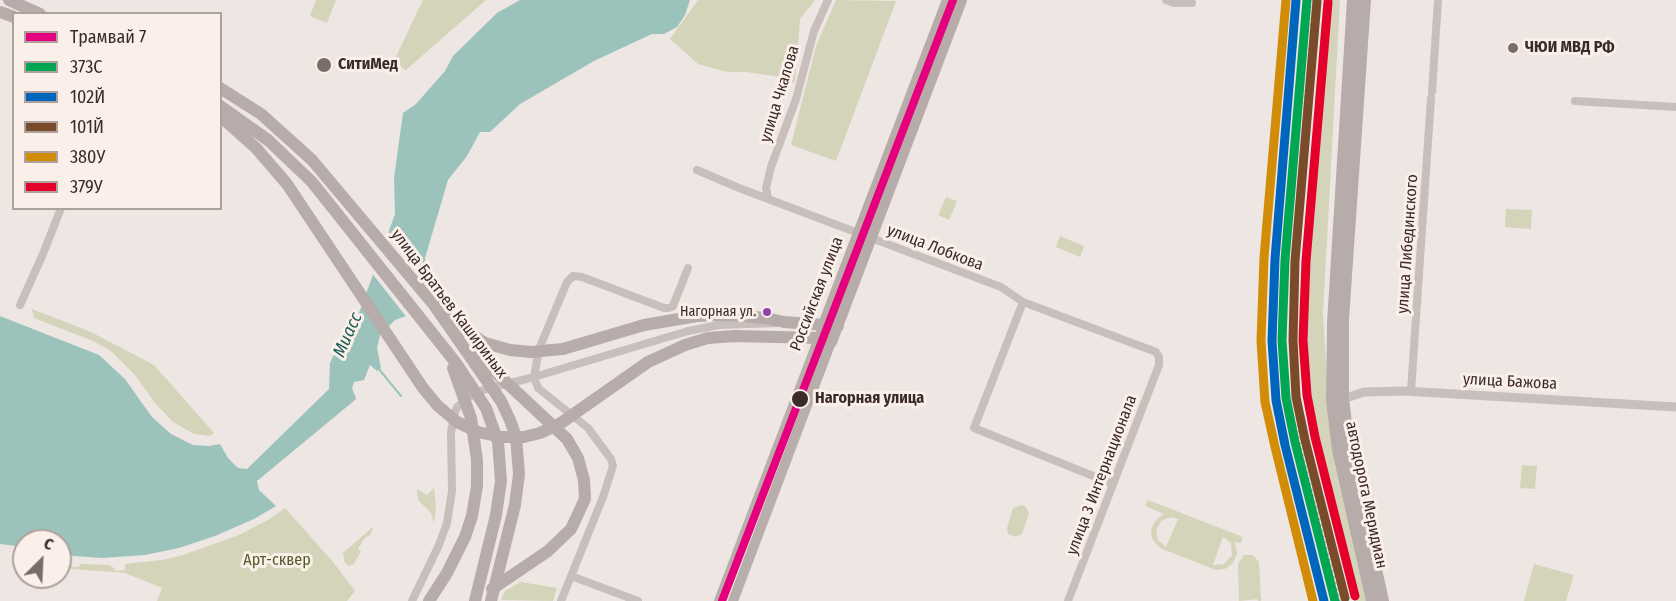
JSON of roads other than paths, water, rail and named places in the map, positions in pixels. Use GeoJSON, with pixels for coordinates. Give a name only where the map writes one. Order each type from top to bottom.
{"type":"FeatureCollection","features":[{"type":"Feature","properties":{"kind":"main road"},"geometry":{"type":"LineString","coordinates":[[9,0],[36,12]]}},
{"type":"Feature","properties":{"kind":"main road","name":"Российская улица"},"geometry":{"type":"LineString","coordinates":[[733,601],[777,488],[825,340],[824,324],[948,0]]}},
{"type":"Feature","properties":{"kind":"main road","name":"Российская улица"},"geometry":{"type":"LineString","coordinates":[[719,601],[764,483],[825,340],[838,326],[962,0]]}},
{"type":"Feature","properties":{"kind":"main road","name":"автодорога Меридиан"},"geometry":{"type":"LineString","coordinates":[[1353,0],[1333,323],[1332,400],[1338,450],[1372,601]]}},
{"type":"Feature","properties":{"kind":"main road","name":"автодорога Меридиан"},"geometry":{"type":"LineString","coordinates":[[1365,0],[1343,320],[1343,399],[1351,458],[1383,601]]}},
{"type":"Feature","properties":{"kind":"main road","name":"улица Братьев Кашириных"},"geometry":{"type":"LineString","coordinates":[[223,89],[279,128],[312,160],[434,305],[501,401],[510,420],[517,448],[519,474],[515,505],[491,601]]}},
{"type":"Feature","properties":{"kind":"main road","name":"улица Братьев Кашириных"},"geometry":{"type":"LineString","coordinates":[[222,107],[268,140],[301,171],[343,220],[436,339],[486,408],[493,426],[502,472],[499,502],[476,601]]}},
{"type":"Feature","properties":{"kind":"main road"},"geometry":{"type":"LineString","coordinates":[[222,118],[256,148],[287,184],[428,395],[451,417],[470,429],[501,437],[524,437],[540,433],[568,419],[635,370],[657,357],[699,340],[748,336],[825,340]]}},
{"type":"Feature","properties":{"kind":"main road"},"geometry":{"type":"LineString","coordinates":[[434,305],[463,330],[485,343],[510,350],[531,352],[563,349],[644,325],[689,317],[729,315],[838,326]]}},
{"type":"Feature","properties":{"kind":"main road"},"geometry":{"type":"LineString","coordinates":[[453,332],[556,428],[574,449],[582,467],[585,499],[571,529],[548,550],[476,601]]}},
{"type":"Feature","properties":{"kind":"main road"},"geometry":{"type":"LineString","coordinates":[[429,601],[447,573],[465,537],[475,499],[477,472],[476,448],[466,401],[457,376],[436,339]]}},
{"type":"Feature","properties":{"kind":"main road"},"geometry":{"type":"LineString","coordinates":[[764,483],[777,488]]}},
{"type":"Feature","properties":{"kind":"street","name":"улица Чкалова"},"geometry":{"type":"LineString","coordinates":[[768,198],[766,188],[771,167],[796,99],[814,31],[828,0]]}},
{"type":"Feature","properties":{"kind":"street"},"geometry":{"type":"LineString","coordinates":[[1166,0],[1174,3],[1192,3]]}},
{"type":"Feature","properties":{"kind":"street","name":"улица Либединского"},"geometry":{"type":"LineString","coordinates":[[1411,392],[1438,0]]}},
{"type":"Feature","properties":{"kind":"street"},"geometry":{"type":"LineString","coordinates":[[1575,101],[1676,107]]}},
{"type":"Feature","properties":{"kind":"street","name":"улица Лобкова"},"geometry":{"type":"LineString","coordinates":[[697,170],[1001,287],[1023,302],[1151,350],[1159,357]]}},
{"type":"Feature","properties":{"kind":"street"},"geometry":{"type":"LineString","coordinates":[[20,305],[60,210]]}},
{"type":"Feature","properties":{"kind":"street"},"geometry":{"type":"LineString","coordinates":[[561,601],[609,483],[613,466],[611,459],[588,428],[538,388],[534,377],[543,339],[567,282],[573,276],[582,277],[664,308],[673,306],[688,268]]}},
{"type":"Feature","properties":{"kind":"street"},"geometry":{"type":"LineString","coordinates":[[1023,302],[974,429],[1113,484]]}},
{"type":"Feature","properties":{"kind":"street"},"geometry":{"type":"LineString","coordinates":[[412,601],[439,545],[449,515],[452,491],[452,433],[457,407],[469,397],[483,390],[702,328],[784,322]]}},
{"type":"Feature","properties":{"kind":"street","name":"улица 3 Интернационала"},"geometry":{"type":"LineString","coordinates":[[1068,601],[1159,365],[1159,357]]}},
{"type":"Feature","properties":{"kind":"street","name":"улица Бажова"},"geometry":{"type":"LineString","coordinates":[[1343,399],[1364,392],[1411,392],[1676,407]]}},
{"type":"Feature","properties":{"kind":"street"},"geometry":{"type":"LineString","coordinates":[[571,576],[638,601]]}},
{"type":"Feature","properties":{"kind":"water"},"geometry":{"type":"Polygon","coordinates":[[[520,0],[690,0],[685,15],[677,27],[664,34],[652,34],[594,61],[520,104],[490,132],[480,132],[467,156],[448,180],[425,258],[428,286],[409,315],[395,320],[380,335],[377,348],[381,368],[377,371],[370,365],[364,380],[354,382],[352,388],[355,400],[257,481],[259,490],[276,506],[254,519],[215,536],[179,548],[145,555],[102,558],[72,556],[72,529],[12,529],[12,546],[0,544],[0,316],[99,355],[125,379],[152,417],[171,434],[193,445],[220,444],[228,458],[238,468],[247,469],[329,389],[330,363],[333,356],[348,346],[350,319],[359,313],[395,214],[394,178],[403,113],[416,104],[445,71],[453,56],[497,13],[520,0]]]}},
{"type":"Feature","properties":{"kind":"waterway"},"geometry":{"type":"LineString","coordinates":[[378,368],[401,396]]}},
{"type":"Feature","properties":{"kind":"railway"},"geometry":{"type":"LineString","coordinates":[[1313,0],[1294,234],[1291,358],[1301,448],[1340,601]]}},
{"type":"Feature","properties":{"kind":"tram line","name":"7"},"geometry":{"type":"LineString","coordinates":[[722,601],[953,0]]}},
{"type":"Feature","properties":{"kind":"place","name":"ЧЮИ МВД РФ"},"geometry":{"type":"Point","coordinates":[1513,48]}},
{"type":"Feature","properties":{"kind":"place","name":"СитиМед"},"geometry":{"type":"Point","coordinates":[324,65]}},
{"type":"Feature","properties":{"kind":"place","name":"Нагорная ул."},"geometry":{"type":"Point","coordinates":[767,312]}},
{"type":"Feature","properties":{"kind":"place","name":"Нагорная улица"},"geometry":{"type":"Point","coordinates":[800,399]}},
{"type":"Feature","properties":{"kind":"water label","name":"Миасс"},"geometry":{"type":"Point","coordinates":[348,335]}},
{"type":"Feature","properties":{"kind":"park label","name":"Арт-сквер"},"geometry":{"type":"Point","coordinates":[277,561]}}]}
